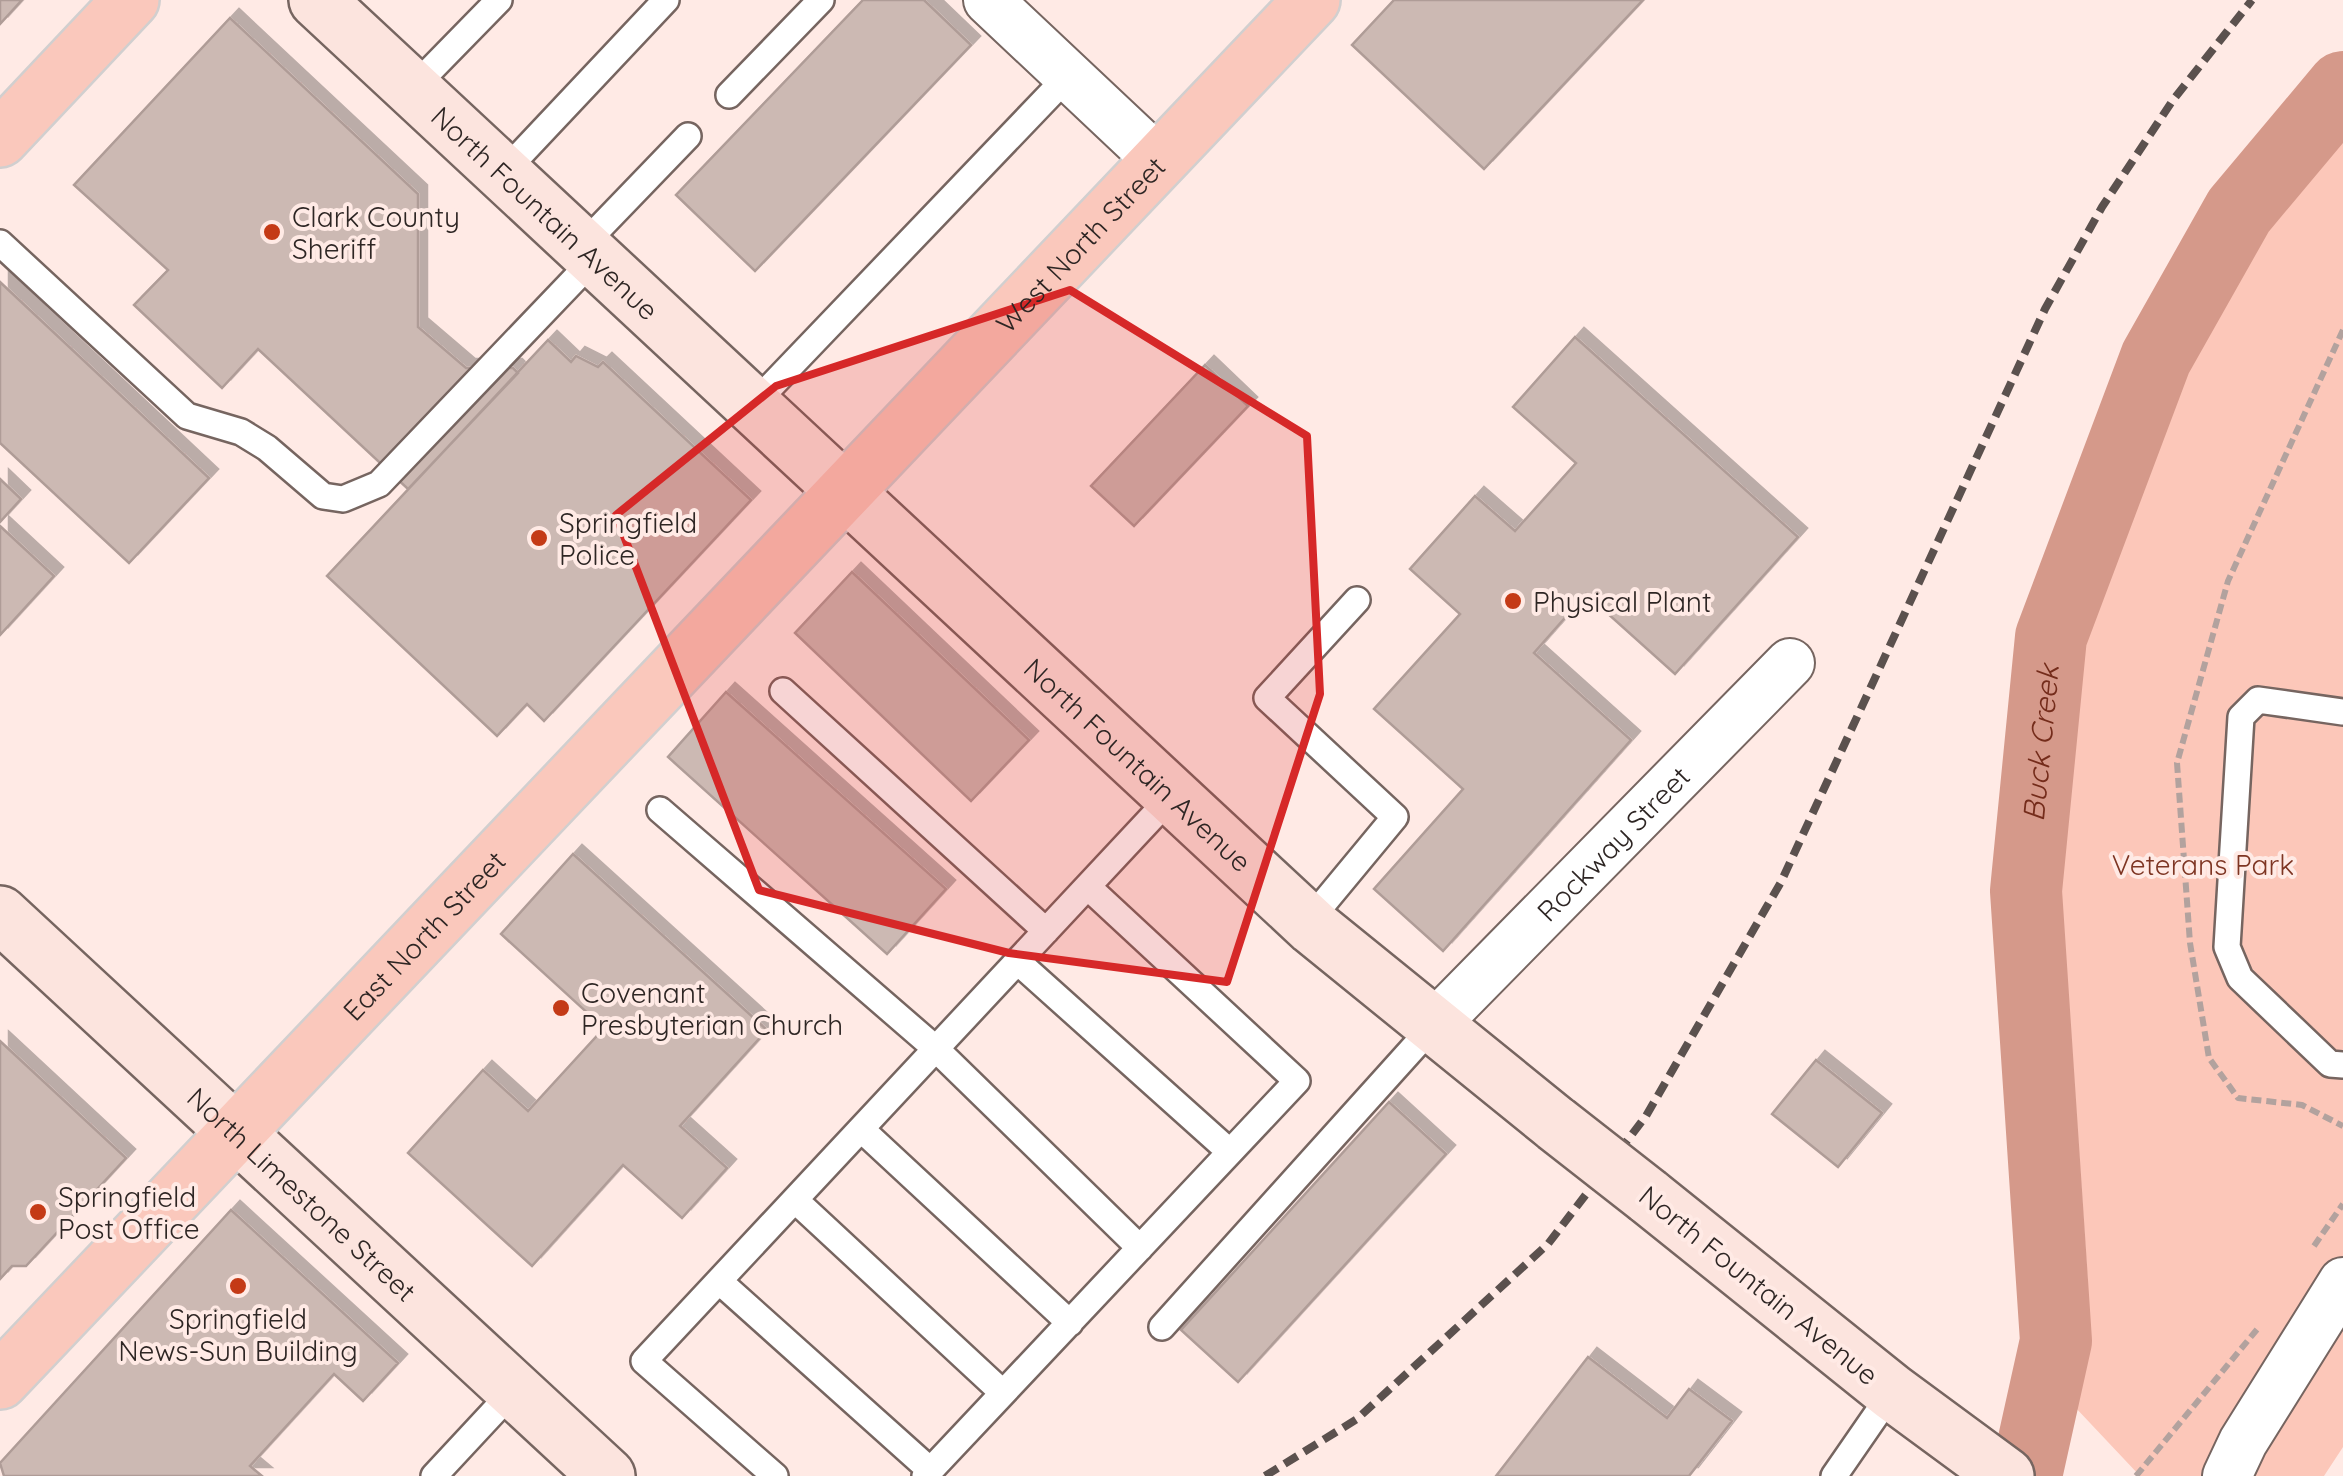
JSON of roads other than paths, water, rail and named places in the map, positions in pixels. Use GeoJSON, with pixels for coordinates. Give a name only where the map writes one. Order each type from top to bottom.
{"type":"FeatureCollection","features":[{"type":"Feature","properties":{"kind":"main road"},"geometry":{"type":"LineString","coordinates":[[0,139],[132,0]]}},
{"type":"Feature","properties":{"kind":"main road","name":"West North Street"},"geometry":{"type":"LineString","coordinates":[[845,491],[1312,0]]}},
{"type":"Feature","properties":{"kind":"main road","name":"East North Street"},"geometry":{"type":"LineString","coordinates":[[0,1381],[845,491]]}},
{"type":"Feature","properties":{"kind":"street","name":"North Fountain Avenue"},"geometry":{"type":"LineString","coordinates":[[317,0],[1308,922],[1892,1392],[2006,1476]]}},
{"type":"Feature","properties":{"kind":"street"},"geometry":{"type":"LineString","coordinates":[[988,0],[1159,161]]}},
{"type":"Feature","properties":{"kind":"street","name":"Rockway Street"},"geometry":{"type":"LineString","coordinates":[[1434,1025],[1790,663]]}},
{"type":"Feature","properties":{"kind":"street","name":"North Limestone Street"},"geometry":{"type":"LineString","coordinates":[[0,914],[607,1476]]}},
{"type":"Feature","properties":{"kind":"street"},"geometry":{"type":"LineString","coordinates":[[2228,1476],[2326,1268]]}},
{"type":"Feature","properties":{"kind":"lane"},"geometry":{"type":"LineString","coordinates":[[412,89],[499,0]]}},
{"type":"Feature","properties":{"kind":"lane"},"geometry":{"type":"LineString","coordinates":[[503,173],[666,0]]}},
{"type":"Feature","properties":{"kind":"lane"},"geometry":{"type":"LineString","coordinates":[[729,94],[821,0]]}},
{"type":"Feature","properties":{"kind":"lane"},"geometry":{"type":"LineString","coordinates":[[753,404],[1068,76]]}},
{"type":"Feature","properties":{"kind":"lane"},"geometry":{"type":"LineString","coordinates":[[0,243],[187,416],[241,432],[267,448],[322,496],[343,500],[379,484],[688,136]]}},
{"type":"Feature","properties":{"kind":"lane"},"geometry":{"type":"LineString","coordinates":[[1308,922],[1395,817],[1267,698],[1356,600]]}},
{"type":"Feature","properties":{"kind":"lane"},"geometry":{"type":"LineString","coordinates":[[783,691],[1046,932]]}},
{"type":"Feature","properties":{"kind":"lane"},"geometry":{"type":"LineString","coordinates":[[2343,712],[2258,700],[2241,717],[2226,947],[2240,978],[2330,1064],[2343,1064]]}},
{"type":"Feature","properties":{"kind":"lane"},"geometry":{"type":"LineString","coordinates":[[775,1476],[644,1361],[1171,797]]}},
{"type":"Feature","properties":{"kind":"lane"},"geometry":{"type":"LineString","coordinates":[[660,810],[936,1049],[1140,1248]]}},
{"type":"Feature","properties":{"kind":"lane"},"geometry":{"type":"LineString","coordinates":[[718,1281],[928,1473],[1297,1082],[1088,887]]}},
{"type":"Feature","properties":{"kind":"lane"},"geometry":{"type":"LineString","coordinates":[[1018,962],[1230,1152]]}},
{"type":"Feature","properties":{"kind":"lane"},"geometry":{"type":"LineString","coordinates":[[1162,1327],[1434,1025]]}},
{"type":"Feature","properties":{"kind":"lane"},"geometry":{"type":"LineString","coordinates":[[861,1129],[1070,1322]]}},
{"type":"Feature","properties":{"kind":"lane"},"geometry":{"type":"LineString","coordinates":[[794,1200],[1003,1393]]}},
{"type":"Feature","properties":{"kind":"lane"},"geometry":{"type":"LineString","coordinates":[[434,1476],[514,1390]]}},
{"type":"Feature","properties":{"kind":"lane"},"geometry":{"type":"LineString","coordinates":[[1834,1476],[1892,1392]]}},
{"type":"Feature","properties":{"kind":"waterway","name":"Buck Creek"},"geometry":{"type":"LineString","coordinates":[[2026,1476],[2056,1341],[2026,891],[2051,637],[2156,358],[2239,211],[2343,87]]}},
{"type":"Feature","properties":{"kind":"railway"},"geometry":{"type":"LineString","coordinates":[[1265,1476],[1357,1419],[1548,1244],[1646,1116],[1781,882],[2045,309],[2102,207],[2173,100],[2252,0]]}},
{"type":"Feature","properties":{"kind":"place","name":"Clark County Sheriff"},"geometry":{"type":"Point","coordinates":[272,232]}},
{"type":"Feature","properties":{"kind":"place","name":"Springfield Police"},"geometry":{"type":"Point","coordinates":[539,538]}},
{"type":"Feature","properties":{"kind":"place","name":"Physical Plant"},"geometry":{"type":"Point","coordinates":[1513,601]}},
{"type":"Feature","properties":{"kind":"place","name":"Covenant Presbyterian Church"},"geometry":{"type":"Point","coordinates":[561,1008]}},
{"type":"Feature","properties":{"kind":"place","name":"Springfield Post Office"},"geometry":{"type":"Point","coordinates":[38,1212]}},
{"type":"Feature","properties":{"kind":"place","name":"Springfield News-Sun Building"},"geometry":{"type":"Point","coordinates":[238,1286]}},
{"type":"Feature","properties":{"kind":"park label","name":"Veterans Park"},"geometry":{"type":"Point","coordinates":[2203,864]}}]}
